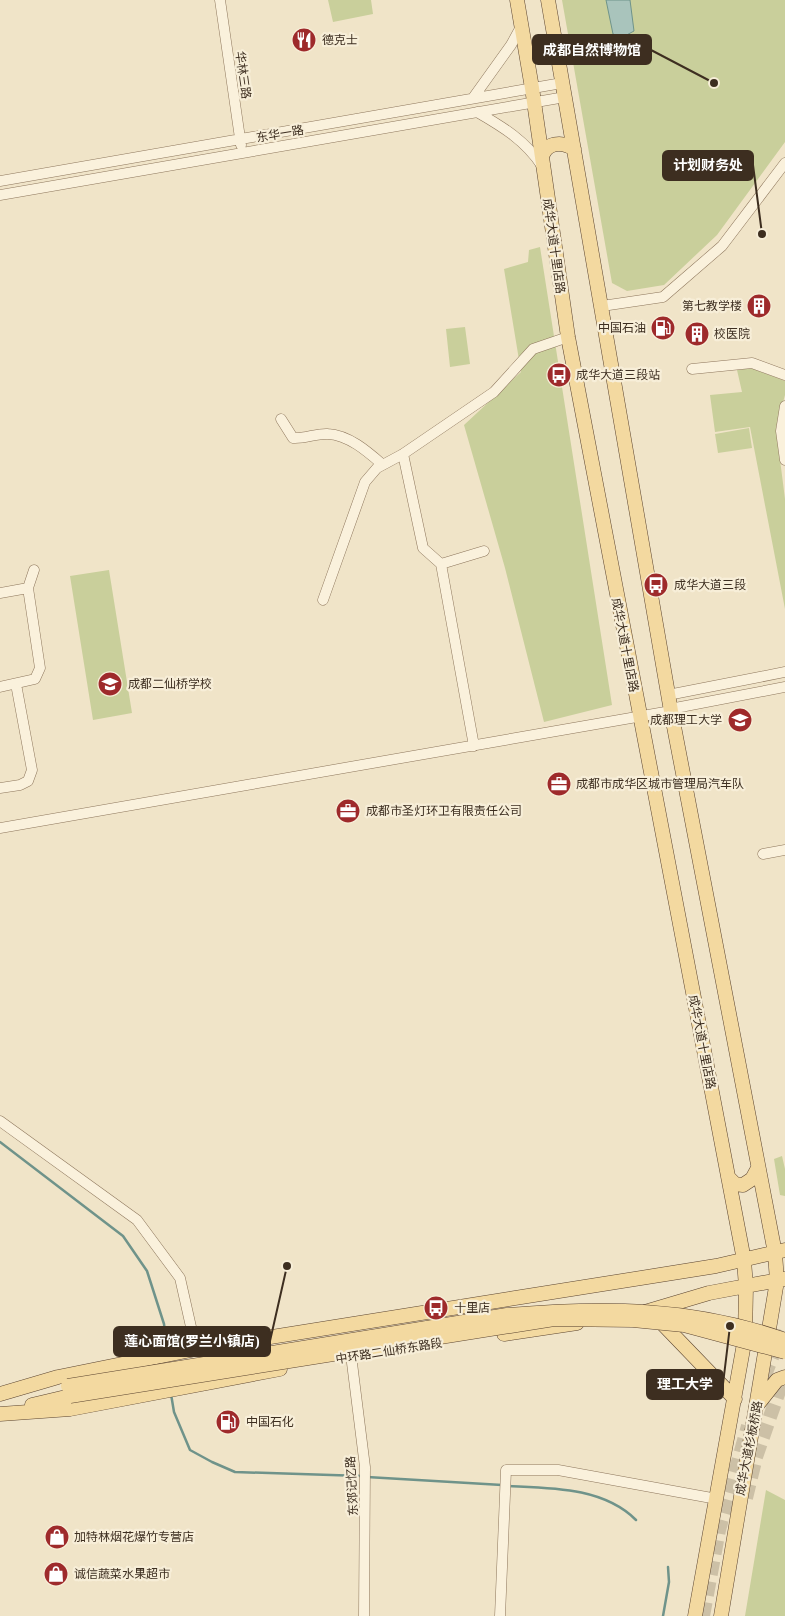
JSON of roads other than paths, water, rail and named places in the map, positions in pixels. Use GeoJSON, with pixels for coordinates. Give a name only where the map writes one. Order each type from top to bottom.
{"type":"FeatureCollection","features":[{"type":"Feature","properties":{"kind":"main road","name":"成华大道十里店路"},"geometry":{"type":"LineString","coordinates":[[517,0],[532,88],[568,337],[744,1260],[746,1287]]}},
{"type":"Feature","properties":{"kind":"main road"},"geometry":{"type":"LineString","coordinates":[[548,0],[668,694],[758,1168],[780,1251],[781,1280]]}},
{"type":"Feature","properties":{"kind":"main road"},"geometry":{"type":"LineString","coordinates":[[542,162],[543,151],[550,145],[562,143],[574,149]]}},
{"type":"Feature","properties":{"kind":"main road"},"geometry":{"type":"LineString","coordinates":[[728,1177],[734,1184],[743,1185],[752,1179],[758,1168]]}},
{"type":"Feature","properties":{"kind":"main road"},"geometry":{"type":"LineString","coordinates":[[0,1394],[58,1376],[196,1348],[708,1268],[780,1251]]}},
{"type":"Feature","properties":{"kind":"main road","name":"中环路二仙桥东路段"},"geometry":{"type":"LineString","coordinates":[[0,1414],[70,1409],[351,1356],[632,1315],[710,1293],[781,1280]]}},
{"type":"Feature","properties":{"kind":"main road","name":"成华大道杉板桥路"},"geometry":{"type":"LineString","coordinates":[[720,1616],[747,1451],[781,1280]]}},
{"type":"Feature","properties":{"kind":"main road","name":"成华大道杉板桥路"},"geometry":{"type":"LineString","coordinates":[[696,1616],[745,1338],[746,1287]]}},
{"type":"Feature","properties":{"kind":"main road"},"geometry":{"type":"LineString","coordinates":[[69,1391],[507,1315],[575,1309],[624,1310],[687,1315],[785,1340]]}},
{"type":"Feature","properties":{"kind":"main road"},"geometry":{"type":"LineString","coordinates":[[632,1315],[658,1319],[735,1399]]}},
{"type":"Feature","properties":{"kind":"main road"},"geometry":{"type":"LineString","coordinates":[[0,1394],[69,1391],[554,1319],[633,1320],[684,1325],[785,1352]]}},
{"type":"Feature","properties":{"kind":"main road"},"geometry":{"type":"LineString","coordinates":[[757,1404],[777,1380],[785,1377]]}},
{"type":"Feature","properties":{"kind":"main road","name":"中环路二仙桥东路段"},"geometry":{"type":"LineString","coordinates":[[0,1414],[69,1391]]}},
{"type":"Feature","properties":{"kind":"street","name":"华林三路"},"geometry":{"type":"LineString","coordinates":[[220,0],[242,153]]}},
{"type":"Feature","properties":{"kind":"street"},"geometry":{"type":"LineString","coordinates":[[473,98],[511,46],[522,25]]}},
{"type":"Feature","properties":{"kind":"street","name":"东华一路"},"geometry":{"type":"LineString","coordinates":[[0,181],[562,83]]}},
{"type":"Feature","properties":{"kind":"street","name":"东华一路"},"geometry":{"type":"LineString","coordinates":[[0,196],[565,97]]}},
{"type":"Feature","properties":{"kind":"street"},"geometry":{"type":"LineString","coordinates":[[477,112],[517,138],[532,150],[542,162]]}},
{"type":"Feature","properties":{"kind":"street"},"geometry":{"type":"LineString","coordinates":[[602,306],[664,297],[722,246],[785,163]]}},
{"type":"Feature","properties":{"kind":"street"},"geometry":{"type":"LineString","coordinates":[[323,600],[365,482],[383,465],[403,454],[494,392],[533,349],[568,337]]}},
{"type":"Feature","properties":{"kind":"street"},"geometry":{"type":"LineString","coordinates":[[692,369],[752,363],[785,374]]}},
{"type":"Feature","properties":{"kind":"street"},"geometry":{"type":"LineString","coordinates":[[785,406],[781,431],[785,460]]}},
{"type":"Feature","properties":{"kind":"street"},"geometry":{"type":"LineString","coordinates":[[281,419],[293,438],[302,439],[328,434],[358,445],[383,465]]}},
{"type":"Feature","properties":{"kind":"street"},"geometry":{"type":"LineString","coordinates":[[403,454],[423,548],[441,564],[474,746]]}},
{"type":"Feature","properties":{"kind":"street"},"geometry":{"type":"LineString","coordinates":[[441,564],[484,552]]}},
{"type":"Feature","properties":{"kind":"street"},"geometry":{"type":"LineString","coordinates":[[0,687],[35,679],[40,668],[28,588],[34,570]]}},
{"type":"Feature","properties":{"kind":"street"},"geometry":{"type":"LineString","coordinates":[[0,593],[28,588]]}},
{"type":"Feature","properties":{"kind":"street"},"geometry":{"type":"LineString","coordinates":[[668,694],[785,672]]}},
{"type":"Feature","properties":{"kind":"street"},"geometry":{"type":"LineString","coordinates":[[0,788],[20,785],[28,780],[32,770],[16,684]]}},
{"type":"Feature","properties":{"kind":"street"},"geometry":{"type":"LineString","coordinates":[[0,828],[639,717],[785,686]]}},
{"type":"Feature","properties":{"kind":"street"},"geometry":{"type":"LineString","coordinates":[[763,854],[785,850]]}},
{"type":"Feature","properties":{"kind":"street"},"geometry":{"type":"LineString","coordinates":[[0,1121],[137,1220],[180,1278],[196,1348]]}},
{"type":"Feature","properties":{"kind":"street"},"geometry":{"type":"LineString","coordinates":[[780,1251],[785,1242]]}},
{"type":"Feature","properties":{"kind":"street","name":"东郊记忆路"},"geometry":{"type":"LineString","coordinates":[[351,1356],[365,1467],[364,1616]]}},
{"type":"Feature","properties":{"kind":"street"},"geometry":{"type":"LineString","coordinates":[[500,1616],[506,1470],[558,1470],[717,1499]]}},
{"type":"Feature","properties":{"kind":"water"},"geometry":{"type":"Polygon","coordinates":[[[606,0],[630,0],[634,31],[621,38],[613,34],[606,0]]]}},
{"type":"Feature","properties":{"kind":"waterway"},"geometry":{"type":"LineString","coordinates":[[0,1142],[123,1236],[147,1271],[164,1324],[166,1339]]}},
{"type":"Feature","properties":{"kind":"waterway"},"geometry":{"type":"LineString","coordinates":[[171,1394],[174,1412],[190,1450],[235,1472],[362,1476]]}},
{"type":"Feature","properties":{"kind":"waterway"},"geometry":{"type":"LineString","coordinates":[[367,1477],[502,1485]]}},
{"type":"Feature","properties":{"kind":"waterway"},"geometry":{"type":"LineString","coordinates":[[507,1486],[558,1489],[592,1495],[623,1509],[636,1520]]}},
{"type":"Feature","properties":{"kind":"waterway"},"geometry":{"type":"LineString","coordinates":[[663,1616],[669,1582],[668,1567]]}},
{"type":"Feature","properties":{"kind":"tunnel"},"geometry":{"type":"LineString","coordinates":[[764,1377],[785,1332]]}},
{"type":"Feature","properties":{"kind":"tunnel"},"geometry":{"type":"LineString","coordinates":[[746,1498],[756,1457],[785,1374]]}},
{"type":"Feature","properties":{"kind":"tunnel"},"geometry":{"type":"LineString","coordinates":[[703,1616],[719,1530],[748,1426]]}},
{"type":"Feature","properties":{"kind":"place","name":"德克士"},"geometry":{"type":"Point","coordinates":[304,40]}},
{"type":"Feature","properties":{"kind":"place","name":"成都自然博物馆"},"geometry":{"type":"Point","coordinates":[714,83]}},
{"type":"Feature","properties":{"kind":"place","name":"计划财务处"},"geometry":{"type":"Point","coordinates":[762,234]}},
{"type":"Feature","properties":{"kind":"place","name":"第七教学楼"},"geometry":{"type":"Point","coordinates":[759,306]}},
{"type":"Feature","properties":{"kind":"place","name":"中国石油"},"geometry":{"type":"Point","coordinates":[663,328]}},
{"type":"Feature","properties":{"kind":"place","name":"校医院"},"geometry":{"type":"Point","coordinates":[697,334]}},
{"type":"Feature","properties":{"kind":"place","name":"成华大道三段站"},"geometry":{"type":"Point","coordinates":[559,375]}},
{"type":"Feature","properties":{"kind":"place","name":"成华大道三段"},"geometry":{"type":"Point","coordinates":[656,585]}},
{"type":"Feature","properties":{"kind":"place","name":"成都二仙桥学校"},"geometry":{"type":"Point","coordinates":[110,684]}},
{"type":"Feature","properties":{"kind":"place","name":"成都理工大学"},"geometry":{"type":"Point","coordinates":[740,720]}},
{"type":"Feature","properties":{"kind":"place","name":"成都市成华区城市管理局汽车队"},"geometry":{"type":"Point","coordinates":[559,784]}},
{"type":"Feature","properties":{"kind":"place","name":"成都市圣灯环卫有限责任公司"},"geometry":{"type":"Point","coordinates":[348,811]}},
{"type":"Feature","properties":{"kind":"place","name":"莲心面馆(罗兰小镇店)"},"geometry":{"type":"Point","coordinates":[287,1266]}},
{"type":"Feature","properties":{"kind":"place","name":"十里店"},"geometry":{"type":"Point","coordinates":[436,1308]}},
{"type":"Feature","properties":{"kind":"place","name":"理工大学"},"geometry":{"type":"Point","coordinates":[730,1326]}},
{"type":"Feature","properties":{"kind":"place","name":"中国石化"},"geometry":{"type":"Point","coordinates":[228,1422]}},
{"type":"Feature","properties":{"kind":"place","name":"加特林烟花爆竹专营店"},"geometry":{"type":"Point","coordinates":[57,1537]}},
{"type":"Feature","properties":{"kind":"place","name":"诚信蔬菜水果超市"},"geometry":{"type":"Point","coordinates":[56,1574]}}]}
